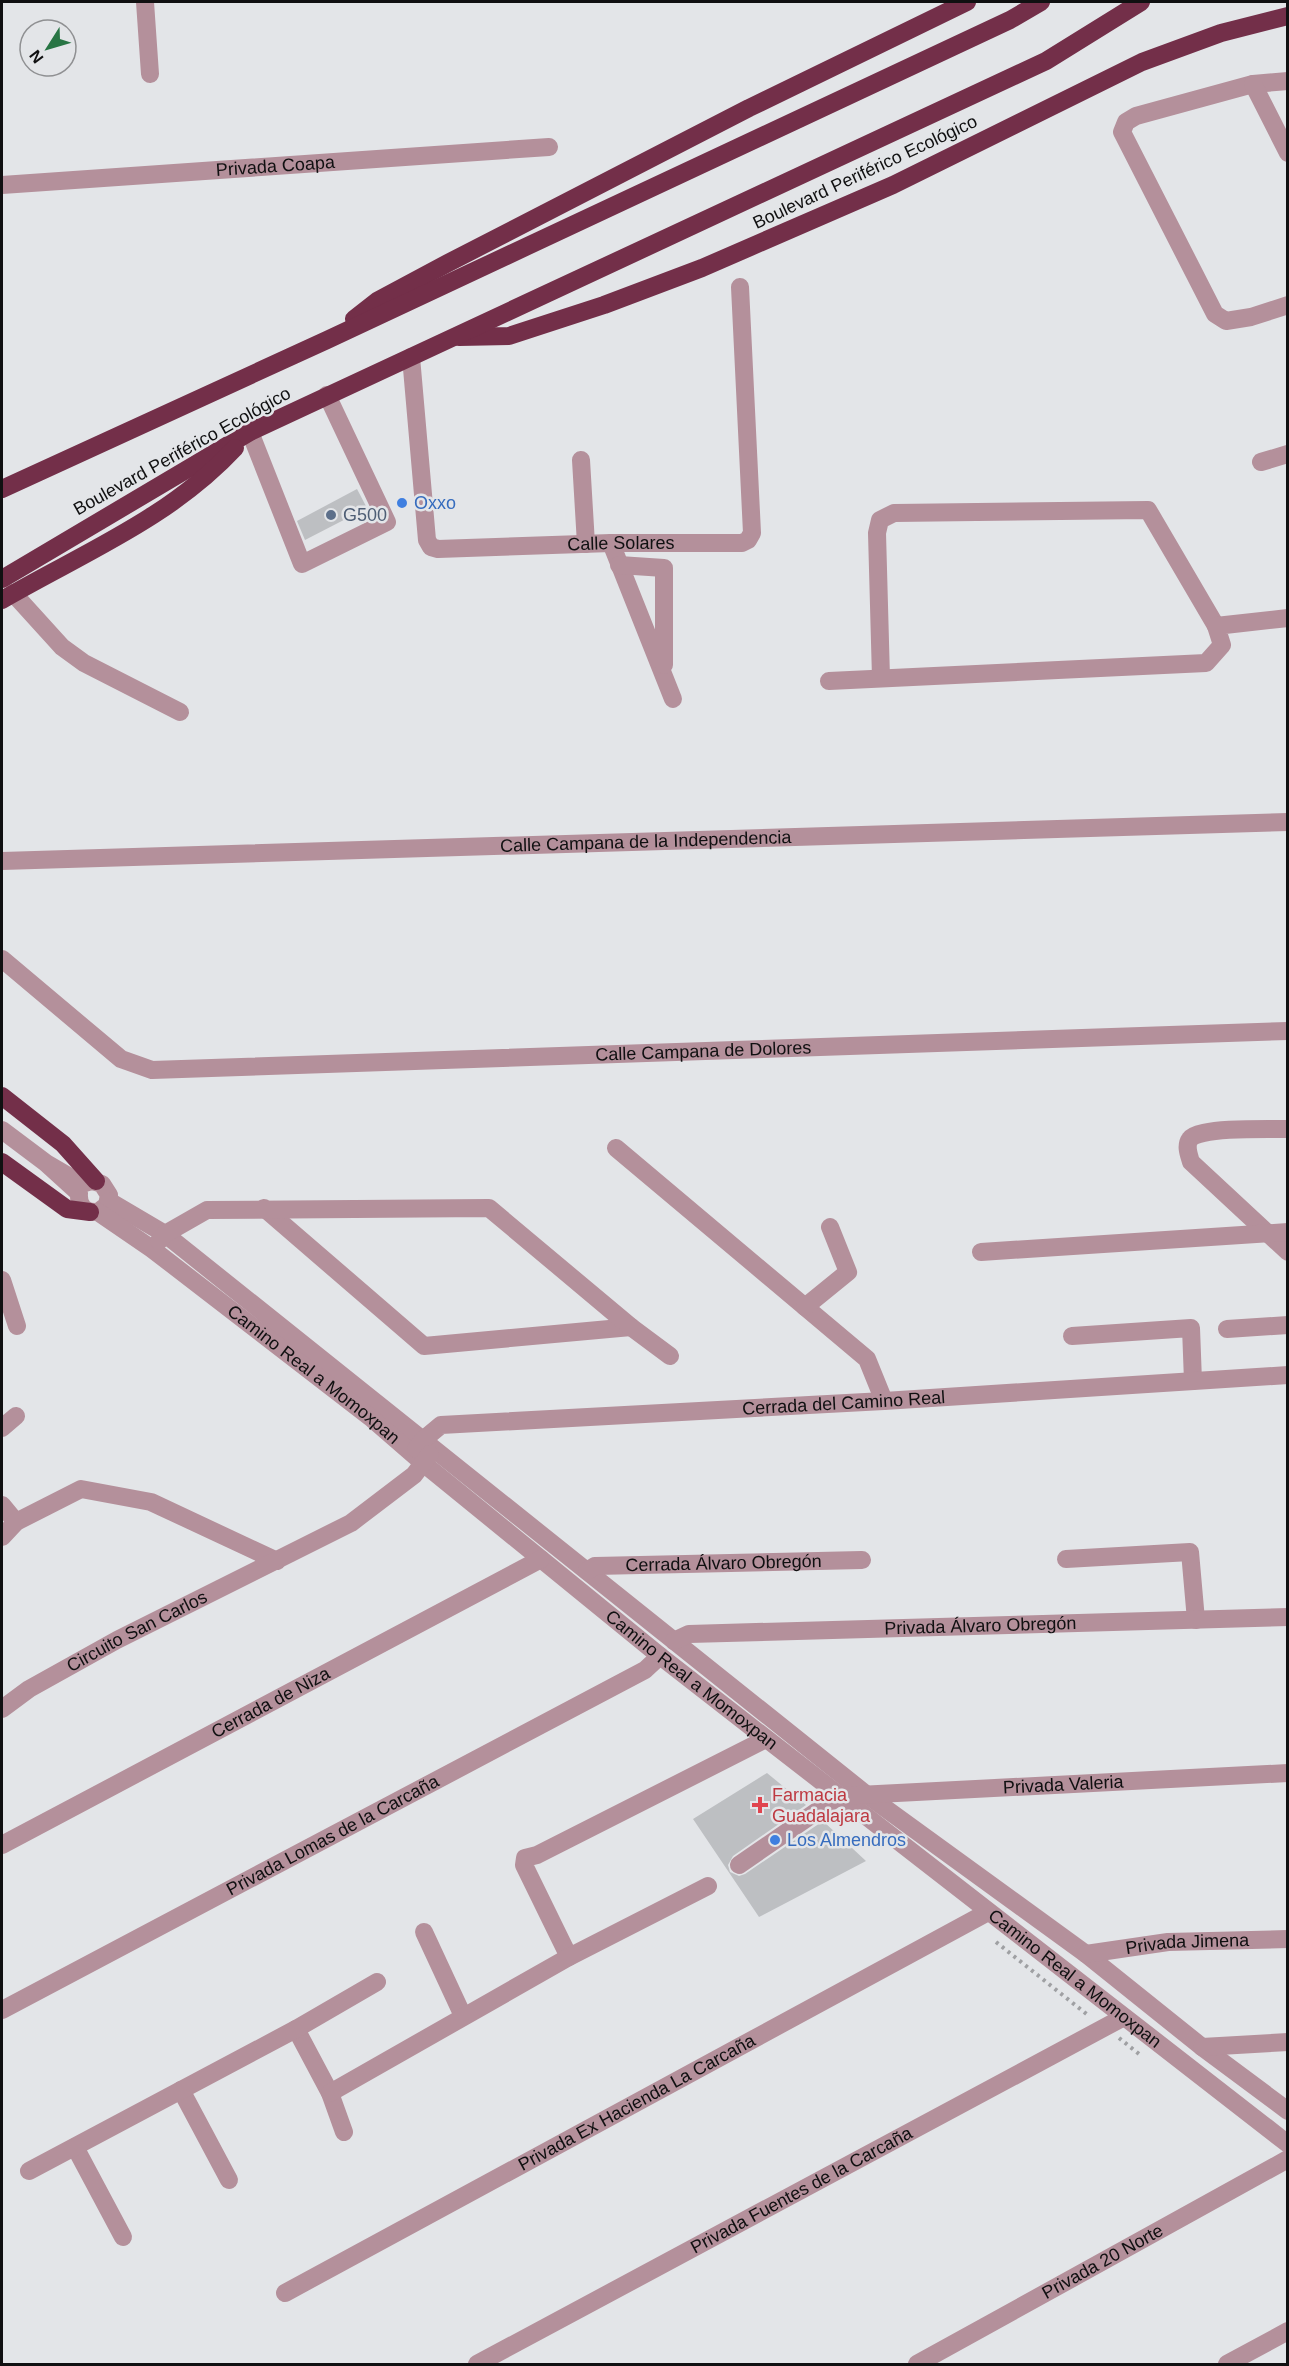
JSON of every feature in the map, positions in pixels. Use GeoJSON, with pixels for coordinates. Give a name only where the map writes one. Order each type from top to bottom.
{"type":"FeatureCollection","features":[{"type":"Feature","properties":{"kind":"highway","name":"Boulevard Periférico Ecológico"},"geometry":{"type":"LineString","coordinates":[[327,340],[377,301],[439,268],[749,108],[967,2]]}},
{"type":"Feature","properties":{"kind":"highway","name":"Boulevard Periférico Ecológico"},"geometry":{"type":"LineString","coordinates":[[2,489],[327,340],[1010,20],[1041,2]]}},
{"type":"Feature","properties":{"kind":"highway","name":"Boulevard Periférico Ecológico"},"geometry":{"type":"LineString","coordinates":[[2,579],[250,432],[1046,61],[1141,2]]}},
{"type":"Feature","properties":{"kind":"highway","name":"Boulevard Periférico Ecológico"},"geometry":{"type":"LineString","coordinates":[[452,338],[509,336],[604,305],[702,268],[893,185],[1142,62],[1221,33],[1287,16]]}},
{"type":"Feature","properties":{"kind":"highway"},"geometry":{"type":"LineString","coordinates":[[7,596],[109,543],[179,498],[213,472],[250,432]]}},
{"type":"Feature","properties":{"kind":"highway"},"geometry":{"type":"LineString","coordinates":[[2,1096],[63,1144],[96,1181]]}},
{"type":"Feature","properties":{"kind":"highway"},"geometry":{"type":"LineString","coordinates":[[2,1162],[67,1209],[99,1208]]}},
{"type":"Feature","properties":{"kind":"street"},"geometry":{"type":"LineString","coordinates":[[145,2],[150,74]]}},
{"type":"Feature","properties":{"kind":"street"},"geometry":{"type":"LineString","coordinates":[[1287,81],[1253,84],[1136,116],[1126,122],[1122,132],[1215,314],[1226,321],[1251,317],[1287,305]]}},
{"type":"Feature","properties":{"kind":"street"},"geometry":{"type":"LineString","coordinates":[[1253,84],[1287,153]]}},
{"type":"Feature","properties":{"kind":"street","name":"Privada Coapa"},"geometry":{"type":"LineString","coordinates":[[2,185],[549,147]]}},
{"type":"Feature","properties":{"kind":"street","name":"Calle Solares"},"geometry":{"type":"LineString","coordinates":[[411,357],[427,540],[430,547],[438,549],[610,543],[742,543],[748,540],[752,533],[740,287]]}},
{"type":"Feature","properties":{"kind":"street"},"geometry":{"type":"LineString","coordinates":[[250,432],[302,564],[387,522],[327,395]]}},
{"type":"Feature","properties":{"kind":"street"},"geometry":{"type":"LineString","coordinates":[[1261,462],[1287,454]]}},
{"type":"Feature","properties":{"kind":"street"},"geometry":{"type":"LineString","coordinates":[[581,460],[586,544]]}},
{"type":"Feature","properties":{"kind":"street"},"geometry":{"type":"LineString","coordinates":[[829,681],[1206,663],[1222,645],[1216,626],[1149,510],[894,513],[880,520],[876,533],[881,678]]}},
{"type":"Feature","properties":{"kind":"street"},"geometry":{"type":"LineString","coordinates":[[610,543],[673,699]]}},
{"type":"Feature","properties":{"kind":"street"},"geometry":{"type":"LineString","coordinates":[[619,565],[664,568],[664,676]]}},
{"type":"Feature","properties":{"kind":"street"},"geometry":{"type":"LineString","coordinates":[[7,596],[62,647],[84,663],[180,712]]}},
{"type":"Feature","properties":{"kind":"street"},"geometry":{"type":"LineString","coordinates":[[1216,626],[1287,618]]}},
{"type":"Feature","properties":{"kind":"street","name":"Calle Campana de la Independencia"},"geometry":{"type":"LineString","coordinates":[[2,861],[1287,822]]}},
{"type":"Feature","properties":{"kind":"street","name":"Calle Campana de Dolores"},"geometry":{"type":"LineString","coordinates":[[2,959],[121,1059],[152,1070],[1287,1031]]}},
{"type":"Feature","properties":{"kind":"street"},"geometry":{"type":"LineString","coordinates":[[1287,1129],[1222,1130],[1195,1134],[1189,1140],[1187,1148],[1191,1162],[1287,1252]]}},
{"type":"Feature","properties":{"kind":"street","name":"Camino Real a Momoxpan"},"geometry":{"type":"LineString","coordinates":[[2,1130],[46,1163],[79,1193],[80,1204],[99,1208],[165,1234],[423,1452],[541,1559],[660,1656],[1287,2144]]}},
{"type":"Feature","properties":{"kind":"street"},"geometry":{"type":"LineString","coordinates":[[616,1148],[867,1359],[884,1401]]}},
{"type":"Feature","properties":{"kind":"street","name":"Camino Real a Momoxpan"},"geometry":{"type":"LineString","coordinates":[[46,1163],[82,1184],[96,1181],[106,1188],[99,1208]]}},
{"type":"Feature","properties":{"kind":"street","name":"Camino Real a Momoxpan"},"geometry":{"type":"LineString","coordinates":[[99,1208],[370,1417],[423,1452],[587,1571],[867,1795],[1086,1954],[1202,2047],[1287,2111]]}},
{"type":"Feature","properties":{"kind":"street"},"geometry":{"type":"LineString","coordinates":[[264,1208],[424,1346],[631,1327]]}},
{"type":"Feature","properties":{"kind":"street"},"geometry":{"type":"LineString","coordinates":[[152,1249],[165,1234],[207,1210],[489,1208],[631,1327],[670,1356]]}},
{"type":"Feature","properties":{"kind":"street"},"geometry":{"type":"LineString","coordinates":[[805,1307],[848,1272],[830,1227]]}},
{"type":"Feature","properties":{"kind":"street"},"geometry":{"type":"LineString","coordinates":[[981,1252],[1287,1232]]}},
{"type":"Feature","properties":{"kind":"street"},"geometry":{"type":"LineString","coordinates":[[2,1280],[16,1326]]}},
{"type":"Feature","properties":{"kind":"street"},"geometry":{"type":"LineString","coordinates":[[1227,1329],[1287,1325]]}},
{"type":"Feature","properties":{"kind":"street"},"geometry":{"type":"LineString","coordinates":[[1072,1336],[1191,1328],[1193,1381]]}},
{"type":"Feature","properties":{"kind":"street","name":"Cerrada del Camino Real"},"geometry":{"type":"LineString","coordinates":[[423,1452],[441,1425],[884,1401],[1287,1375]]}},
{"type":"Feature","properties":{"kind":"street"},"geometry":{"type":"LineString","coordinates":[[2,1428],[16,1416]]}},
{"type":"Feature","properties":{"kind":"street","name":"Circuito San Carlos"},"geometry":{"type":"LineString","coordinates":[[2,1709],[29,1689],[117,1640],[351,1523],[414,1475],[423,1452]]}},
{"type":"Feature","properties":{"kind":"street"},"geometry":{"type":"LineString","coordinates":[[2,1537],[16,1522],[81,1489],[151,1502],[277,1561]]}},
{"type":"Feature","properties":{"kind":"street"},"geometry":{"type":"LineString","coordinates":[[2,1505],[16,1522]]}},
{"type":"Feature","properties":{"kind":"street"},"geometry":{"type":"LineString","coordinates":[[1066,1559],[1190,1552],[1196,1620]]}},
{"type":"Feature","properties":{"kind":"street","name":"Cerrada de Niza"},"geometry":{"type":"LineString","coordinates":[[2,1845],[541,1559]]}},
{"type":"Feature","properties":{"kind":"street","name":"Cerrada Álvaro Obregón"},"geometry":{"type":"LineString","coordinates":[[587,1571],[596,1566],[862,1560]]}},
{"type":"Feature","properties":{"kind":"street","name":"Privada Álvaro Obregón"},"geometry":{"type":"LineString","coordinates":[[674,1641],[689,1634],[1287,1617]]}},
{"type":"Feature","properties":{"kind":"street","name":"Privada Lomas de la Carcaña"},"geometry":{"type":"LineString","coordinates":[[2,2010],[645,1670],[660,1656]]}},
{"type":"Feature","properties":{"kind":"street"},"geometry":{"type":"LineString","coordinates":[[569,1957],[524,1865],[525,1858],[537,1855],[721,1764],[766,1739]]}},
{"type":"Feature","properties":{"kind":"street","name":"Privada Valeria"},"geometry":{"type":"LineString","coordinates":[[839,1796],[1287,1773]]}},
{"type":"Feature","properties":{"kind":"street"},"geometry":{"type":"LineString","coordinates":[[739,1865],[839,1796]]}},
{"type":"Feature","properties":{"kind":"street"},"geometry":{"type":"LineString","coordinates":[[330,2093],[569,1957],[708,1886]]}},
{"type":"Feature","properties":{"kind":"street","name":"Privada Ex Hacienda La Carcaña"},"geometry":{"type":"LineString","coordinates":[[285,2293],[988,1912]]}},
{"type":"Feature","properties":{"kind":"street"},"geometry":{"type":"LineString","coordinates":[[424,1932],[463,2016]]}},
{"type":"Feature","properties":{"kind":"street","name":"Privada Jimena"},"geometry":{"type":"LineString","coordinates":[[1086,1954],[1168,1942],[1287,1939]]}},
{"type":"Feature","properties":{"kind":"street"},"geometry":{"type":"LineString","coordinates":[[29,2171],[296,2030],[377,1982]]}},
{"type":"Feature","properties":{"kind":"street","name":"Privada Fuentes de la Carcaña"},"geometry":{"type":"LineString","coordinates":[[477,2364],[1124,2018]]}},
{"type":"Feature","properties":{"kind":"street"},"geometry":{"type":"LineString","coordinates":[[296,2030],[330,2093],[344,2132]]}},
{"type":"Feature","properties":{"kind":"street"},"geometry":{"type":"LineString","coordinates":[[1202,2047],[1287,2042]]}},
{"type":"Feature","properties":{"kind":"street"},"geometry":{"type":"LineString","coordinates":[[181,2090],[229,2180]]}},
{"type":"Feature","properties":{"kind":"street"},"geometry":{"type":"LineString","coordinates":[[75,2146],[123,2237]]}},
{"type":"Feature","properties":{"kind":"street","name":"Privada 20 Norte"},"geometry":{"type":"LineString","coordinates":[[917,2364],[1287,2159]]}},
{"type":"Feature","properties":{"kind":"street"},"geometry":{"type":"LineString","coordinates":[[1227,2364],[1287,2331]]}},
{"type":"Feature","properties":{"kind":"building","name":"G500"},"geometry":{"type":"Polygon","coordinates":[[[357,489],[367,508],[305,540],[297,521],[357,489]]]}},
{"type":"Feature","properties":{"kind":"building","name":"Los Almendros"},"geometry":{"type":"Polygon","coordinates":[[[767,1773],[806,1805],[733,1856],[728,1865],[730,1872],[739,1876],[745,1874],[823,1821],[866,1861],[759,1917],[693,1819],[767,1773]]]}},
{"type":"Feature","properties":{"kind":"place","name":"Oxxo"},"geometry":{"type":"Point","coordinates":[402,503]}},
{"type":"Feature","properties":{"kind":"place","name":"G500"},"geometry":{"type":"Point","coordinates":[331,515]}},
{"type":"Feature","properties":{"kind":"place","name":"Farmacia Guadalajara"},"geometry":{"type":"Point","coordinates":[760,1805]}},
{"type":"Feature","properties":{"kind":"place","name":"Los Almendros"},"geometry":{"type":"Point","coordinates":[775,1840]}}]}
